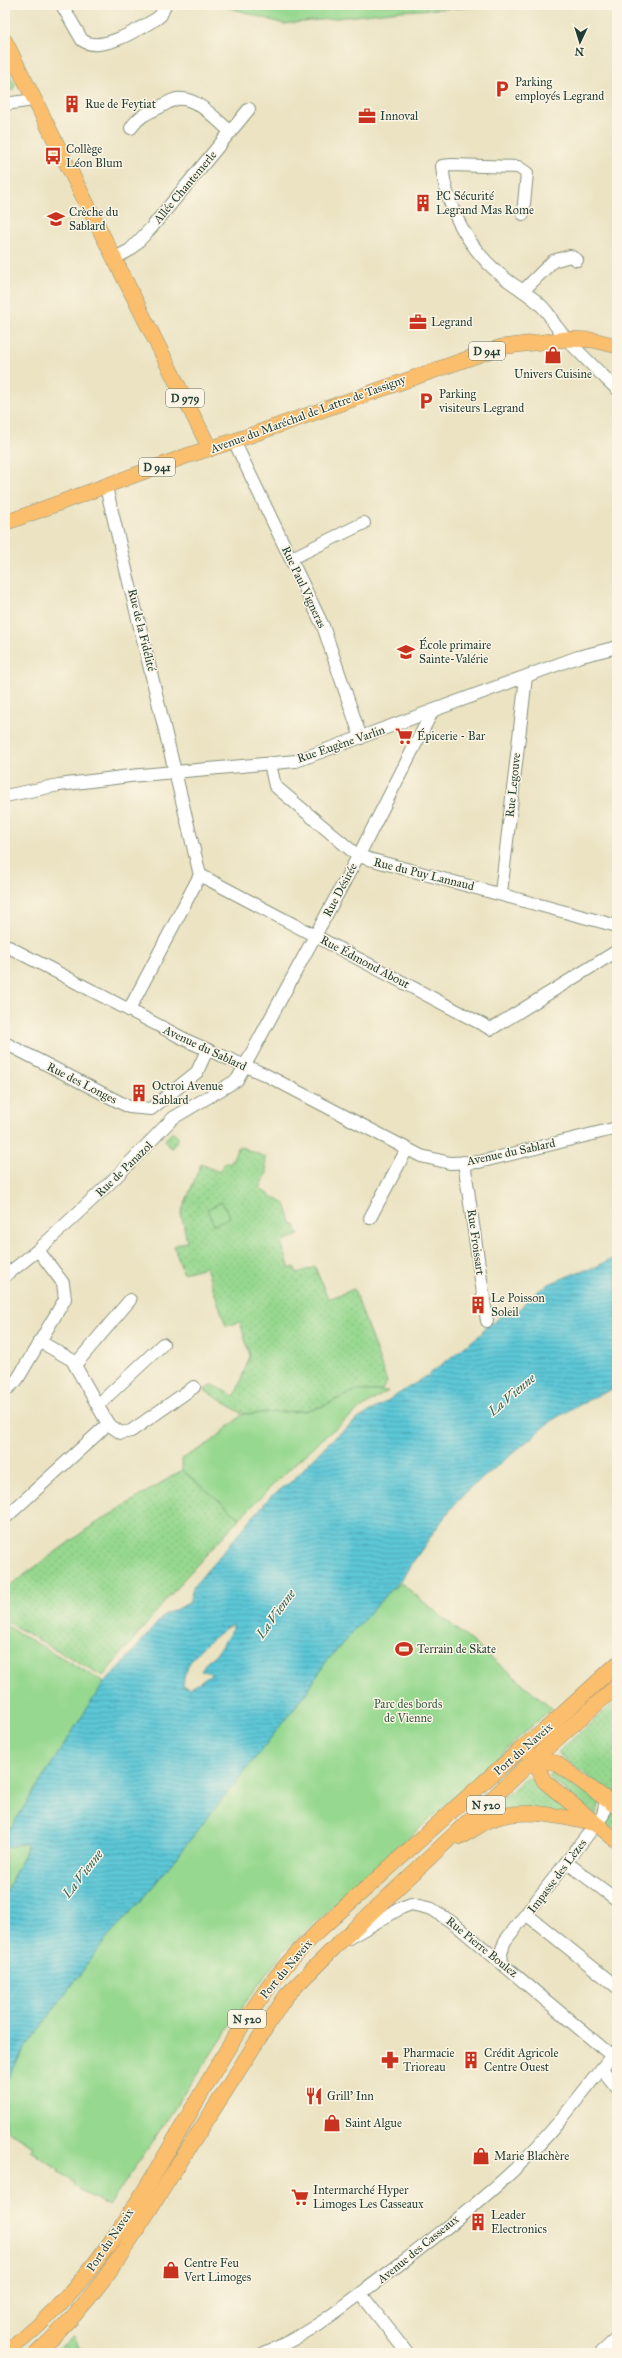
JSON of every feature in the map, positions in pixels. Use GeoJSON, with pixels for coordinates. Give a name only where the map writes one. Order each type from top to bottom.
{"type":"FeatureCollection","features":[{"type":"Feature","properties":{"kind":"main road","name":"D 979"},"geometry":{"type":"LineString","coordinates":[[5,41],[210,449]]}},
{"type":"Feature","properties":{"kind":"main road","name":"Avenue du Maréchal de Lattre de Tassigny"},"geometry":{"type":"LineString","coordinates":[[5,523],[501,347],[567,339],[593,340],[617,346]]}},
{"type":"Feature","properties":{"kind":"main road","name":"Port du Naveix"},"geometry":{"type":"LineString","coordinates":[[7,2352],[28,2335],[84,2278],[112,2240],[216,2069],[268,1988],[285,1967],[320,1930],[522,1748],[546,1730],[617,1664]]}},
{"type":"Feature","properties":{"kind":"main road","name":"Port du Naveix"},"geometry":{"type":"LineString","coordinates":[[37,2353],[94,2293],[118,2259],[286,1996],[337,1945],[534,1759],[617,1686]]}},
{"type":"Feature","properties":{"kind":"main road"},"geometry":{"type":"LineString","coordinates":[[522,1748],[534,1759],[544,1781],[577,1806],[596,1824],[617,1840]]}},
{"type":"Feature","properties":{"kind":"main road"},"geometry":{"type":"LineString","coordinates":[[534,1759],[556,1762],[611,1803]]}},
{"type":"Feature","properties":{"kind":"main road"},"geometry":{"type":"LineString","coordinates":[[438,1850],[490,1820],[512,1813],[556,1816],[596,1824]]}},
{"type":"Feature","properties":{"kind":"street"},"geometry":{"type":"LineString","coordinates":[[62,5],[82,40],[86,43],[98,45],[112,41],[156,19],[161,15],[165,5]]}},
{"type":"Feature","properties":{"kind":"street"},"geometry":{"type":"LineString","coordinates":[[131,128],[139,118],[148,113],[176,99],[186,99],[194,102],[231,132]]}},
{"type":"Feature","properties":{"kind":"street"},"geometry":{"type":"LineString","coordinates":[[5,104],[34,100]]}},
{"type":"Feature","properties":{"kind":"street","name":"Allée Chantemerle"},"geometry":{"type":"LineString","coordinates":[[115,258],[130,250],[152,227],[249,109]]}},
{"type":"Feature","properties":{"kind":"street"},"geometry":{"type":"LineString","coordinates":[[524,214],[527,173],[518,167],[442,166],[443,182],[452,210],[462,227],[492,266],[546,310],[567,339],[617,389]]}},
{"type":"Feature","properties":{"kind":"street"},"geometry":{"type":"LineString","coordinates":[[523,291],[553,261],[570,256],[577,260]]}},
{"type":"Feature","properties":{"kind":"street","name":"Rue Paul Vigneras"},"geometry":{"type":"LineString","coordinates":[[234,441],[292,558],[323,626],[361,738]]}},
{"type":"Feature","properties":{"kind":"street","name":"Rue de la Fidélité"},"geometry":{"type":"LineString","coordinates":[[106,487],[176,773]]}},
{"type":"Feature","properties":{"kind":"street"},"geometry":{"type":"LineString","coordinates":[[292,558],[364,523]]}},
{"type":"Feature","properties":{"kind":"street","name":"Rue Eugène Varlin"},"geometry":{"type":"LineString","coordinates":[[5,796],[106,779],[270,764],[309,757],[578,657],[617,647]]}},
{"type":"Feature","properties":{"kind":"street","name":"Rue Legouve"},"geometry":{"type":"LineString","coordinates":[[501,893],[526,677]]}},
{"type":"Feature","properties":{"kind":"street","name":"Rue Désirée"},"geometry":{"type":"LineString","coordinates":[[245,1067],[358,856],[432,712]]}},
{"type":"Feature","properties":{"kind":"street","name":"Rue du Puy Lannaud"},"geometry":{"type":"LineString","coordinates":[[270,764],[275,786],[358,856],[501,893],[617,926]]}},
{"type":"Feature","properties":{"kind":"street"},"geometry":{"type":"LineString","coordinates":[[129,1010],[200,875],[176,773]]}},
{"type":"Feature","properties":{"kind":"street","name":"Rue Édmond About"},"geometry":{"type":"LineString","coordinates":[[200,875],[491,1029],[617,951]]}},
{"type":"Feature","properties":{"kind":"street","name":"Avenue du Sablard"},"geometry":{"type":"LineString","coordinates":[[5,945],[207,1050],[266,1075],[420,1156],[450,1163],[479,1162],[617,1128]]}},
{"type":"Feature","properties":{"kind":"street","name":"Rue des Longes"},"geometry":{"type":"LineString","coordinates":[[5,1044],[129,1107],[151,1109],[197,1072],[207,1050]]}},
{"type":"Feature","properties":{"kind":"street","name":"Rue de Panazol"},"geometry":{"type":"LineString","coordinates":[[5,1276],[38,1250],[112,1181],[173,1118],[237,1080],[245,1067]]}},
{"type":"Feature","properties":{"kind":"street"},"geometry":{"type":"LineString","coordinates":[[370,1218],[407,1149]]}},
{"type":"Feature","properties":{"kind":"street","name":"Rue Froissart"},"geometry":{"type":"LineString","coordinates":[[464,1162],[487,1321]]}},
{"type":"Feature","properties":{"kind":"street"},"geometry":{"type":"LineString","coordinates":[[5,1391],[18,1380],[39,1341],[65,1299],[63,1283],[38,1250]]}},
{"type":"Feature","properties":{"kind":"street"},"geometry":{"type":"LineString","coordinates":[[75,1365],[130,1300]]}},
{"type":"Feature","properties":{"kind":"street"},"geometry":{"type":"LineString","coordinates":[[39,1341],[72,1360],[108,1424],[121,1433],[131,1431],[194,1387]]}},
{"type":"Feature","properties":{"kind":"street"},"geometry":{"type":"LineString","coordinates":[[98,1405],[163,1344]]}},
{"type":"Feature","properties":{"kind":"street"},"geometry":{"type":"LineString","coordinates":[[5,1518],[108,1424]]}},
{"type":"Feature","properties":{"kind":"street","name":"Impasse des Lèzes"},"geometry":{"type":"LineString","coordinates":[[611,1803],[526,1914],[617,1987]]}},
{"type":"Feature","properties":{"kind":"street"},"geometry":{"type":"LineString","coordinates":[[566,1862],[617,1900]]}},
{"type":"Feature","properties":{"kind":"street","name":"Rue Pierre Boulez"},"geometry":{"type":"LineString","coordinates":[[337,1945],[401,1908],[411,1904],[432,1909],[456,1925],[614,2053]]}},
{"type":"Feature","properties":{"kind":"street"},"geometry":{"type":"LineString","coordinates":[[502,1963],[501,1952],[504,1941],[526,1914]]}},
{"type":"Feature","properties":{"kind":"street","name":"Avenue des Casseaux"},"geometry":{"type":"LineString","coordinates":[[264,2353],[290,2347],[362,2294],[424,2245],[517,2167],[567,2112],[614,2053]]}},
{"type":"Feature","properties":{"kind":"street"},"geometry":{"type":"LineString","coordinates":[[602,2068],[617,2088]]}},
{"type":"Feature","properties":{"kind":"street"},"geometry":{"type":"LineString","coordinates":[[362,2294],[407,2353]]}},
{"type":"Feature","properties":{"kind":"street"},"geometry":{"type":"LineString","coordinates":[[601,2353],[616,2341]]}},
{"type":"Feature","properties":{"kind":"green space"},"geometry":{"type":"Polygon","coordinates":[[[221,5],[517,5],[400,11],[284,24],[221,5]]]}},
{"type":"Feature","properties":{"kind":"green space"},"geometry":{"type":"Polygon","coordinates":[[[5,65],[15,85],[13,90],[5,90],[5,65]]]}},
{"type":"Feature","properties":{"kind":"green space"},"geometry":{"type":"Polygon","coordinates":[[[172,1132],[176,1134],[178,1138],[172,1148],[168,1146],[165,1140],[172,1132]]]}},
{"type":"Feature","properties":{"kind":"green space"},"geometry":{"type":"Polygon","coordinates":[[[239,1146],[265,1157],[267,1173],[260,1189],[285,1204],[292,1225],[295,1225],[299,1235],[281,1242],[290,1269],[294,1267],[297,1273],[315,1267],[328,1299],[354,1289],[387,1382],[381,1391],[355,1391],[321,1407],[304,1411],[243,1414],[204,1390],[212,1385],[235,1396],[250,1356],[240,1322],[226,1326],[206,1267],[183,1273],[174,1246],[187,1241],[181,1213],[201,1164],[219,1172],[225,1162],[230,1164],[239,1146]]]}},
{"type":"Feature","properties":{"kind":"green space"},"geometry":{"type":"Polygon","coordinates":[[[222,1202],[230,1217],[214,1225],[207,1209],[222,1202]]]}},
{"type":"Feature","properties":{"kind":"green space"},"geometry":{"type":"Polygon","coordinates":[[[355,1391],[388,1391],[328,1434],[292,1466],[240,1518],[182,1470],[182,1459],[211,1442],[243,1414],[304,1411],[321,1407],[355,1391]]]}},
{"type":"Feature","properties":{"kind":"green space"},"geometry":{"type":"Polygon","coordinates":[[[182,1470],[240,1518],[183,1580],[103,1676],[5,1621],[5,1589],[87,1529],[182,1470]]]}},
{"type":"Feature","properties":{"kind":"green space","name":"Parc des bords de Vienne"},"geometry":{"type":"Polygon","coordinates":[[[401,1583],[552,1708],[284,1951],[248,1999],[109,2206],[79,2191],[80,2189],[74,2185],[75,2182],[58,2173],[59,2170],[53,2167],[53,2165],[36,2156],[37,2154],[30,2150],[33,2146],[5,2129],[5,2083],[25,2048],[104,1942],[154,1885],[306,1693],[326,1662],[390,1590],[401,1583]]]}},
{"type":"Feature","properties":{"kind":"green space"},"geometry":{"type":"Polygon","coordinates":[[[5,1625],[104,1682],[5,1837],[5,1625]]]}},
{"type":"Feature","properties":{"kind":"green space"},"geometry":{"type":"Polygon","coordinates":[[[617,1700],[617,1798],[559,1755],[559,1751],[617,1700]]]}},
{"type":"Feature","properties":{"kind":"green space"},"geometry":{"type":"Polygon","coordinates":[[[553,1769],[600,1801],[596,1815],[548,1777],[553,1769]]]}},
{"type":"Feature","properties":{"kind":"green space"},"geometry":{"type":"Polygon","coordinates":[[[530,1777],[583,1817],[481,1817],[526,1778],[530,1777]]]}},
{"type":"Feature","properties":{"kind":"green space"},"geometry":{"type":"Polygon","coordinates":[[[611,1810],[617,1814],[617,1832],[606,1823],[611,1810]]]}},
{"type":"Feature","properties":{"kind":"green space"},"geometry":{"type":"Polygon","coordinates":[[[27,1843],[27,1847],[5,1895],[5,1848],[27,1843]]]}},
{"type":"Feature","properties":{"kind":"green space"},"geometry":{"type":"Polygon","coordinates":[[[72,2337],[80,2353],[54,2353],[72,2337]]]}},
{"type":"Feature","properties":{"kind":"water","name":"La Vienne"},"geometry":{"type":"Polygon","coordinates":[[[617,1256],[617,1387],[594,1397],[554,1419],[459,1499],[438,1525],[401,1580],[390,1590],[326,1662],[306,1693],[256,1757],[154,1885],[104,1942],[25,2048],[5,2083],[5,1895],[27,1847],[26,1843],[5,1848],[5,1837],[104,1682],[120,1667],[164,1615],[189,1603],[193,1587],[270,1497],[292,1481],[328,1443],[358,1419],[427,1376],[481,1334],[488,1323],[493,1323],[508,1309],[520,1309],[529,1297],[549,1284],[578,1272],[594,1268],[617,1256]],[[233,1625],[227,1628],[198,1651],[186,1670],[183,1686],[190,1689],[212,1673],[201,1671],[206,1662],[218,1652],[233,1628],[233,1625]]]}},
{"type":"Feature","properties":{"kind":"place","name":"Parking employés Legrand"},"geometry":{"type":"Point","coordinates":[502,89]}},
{"type":"Feature","properties":{"kind":"place","name":"Rue de Feytiat"},"geometry":{"type":"Point","coordinates":[72,104]}},
{"type":"Feature","properties":{"kind":"place","name":"Innoval"},"geometry":{"type":"Point","coordinates":[367,116]}},
{"type":"Feature","properties":{"kind":"place","name":"Collège Léon Blum"},"geometry":{"type":"Point","coordinates":[53,156]}},
{"type":"Feature","properties":{"kind":"place","name":"PC Sécurité Legrand Mas Rome"},"geometry":{"type":"Point","coordinates":[423,203]}},
{"type":"Feature","properties":{"kind":"place","name":"Crèche du Sablard"},"geometry":{"type":"Point","coordinates":[56,219]}},
{"type":"Feature","properties":{"kind":"place","name":"Legrand"},"geometry":{"type":"Point","coordinates":[418,322]}},
{"type":"Feature","properties":{"kind":"place","name":"Univers Cuisine"},"geometry":{"type":"Point","coordinates":[553,355]}},
{"type":"Feature","properties":{"kind":"place","name":"Parking visiteurs Legrand"},"geometry":{"type":"Point","coordinates":[426,401]}},
{"type":"Feature","properties":{"kind":"place","name":"École primaire Sainte-Valérie"},"geometry":{"type":"Point","coordinates":[406,652]}},
{"type":"Feature","properties":{"kind":"place","name":"Épicerie - Bar"},"geometry":{"type":"Point","coordinates":[404,736]}},
{"type":"Feature","properties":{"kind":"place","name":"Octroi Avenue Sablard"},"geometry":{"type":"Point","coordinates":[139,1093]}},
{"type":"Feature","properties":{"kind":"place","name":"Le Poisson Soleil"},"geometry":{"type":"Point","coordinates":[478,1305]}},
{"type":"Feature","properties":{"kind":"place","name":"Terrain de Skate"},"geometry":{"type":"Point","coordinates":[404,1649]}},
{"type":"Feature","properties":{"kind":"place","name":"Pharmacie Trioreau"},"geometry":{"type":"Point","coordinates":[390,2060]}},
{"type":"Feature","properties":{"kind":"place","name":"Crédit Agricole Centre Ouest"},"geometry":{"type":"Point","coordinates":[471,2060]}},
{"type":"Feature","properties":{"kind":"place","name":"Grill' Inn"},"geometry":{"type":"Point","coordinates":[314,2096]}},
{"type":"Feature","properties":{"kind":"place","name":"Saint Algue"},"geometry":{"type":"Point","coordinates":[332,2123]}},
{"type":"Feature","properties":{"kind":"place","name":"Marie Blachère"},"geometry":{"type":"Point","coordinates":[481,2156]}},
{"type":"Feature","properties":{"kind":"place","name":"Intermarché Hyper Limoges Les Casseaux"},"geometry":{"type":"Point","coordinates":[300,2197]}},
{"type":"Feature","properties":{"kind":"place","name":"Leader Electronics"},"geometry":{"type":"Point","coordinates":[478,2222]}},
{"type":"Feature","properties":{"kind":"place","name":"Centre Feu Vert Limoges"},"geometry":{"type":"Point","coordinates":[171,2270]}}]}
